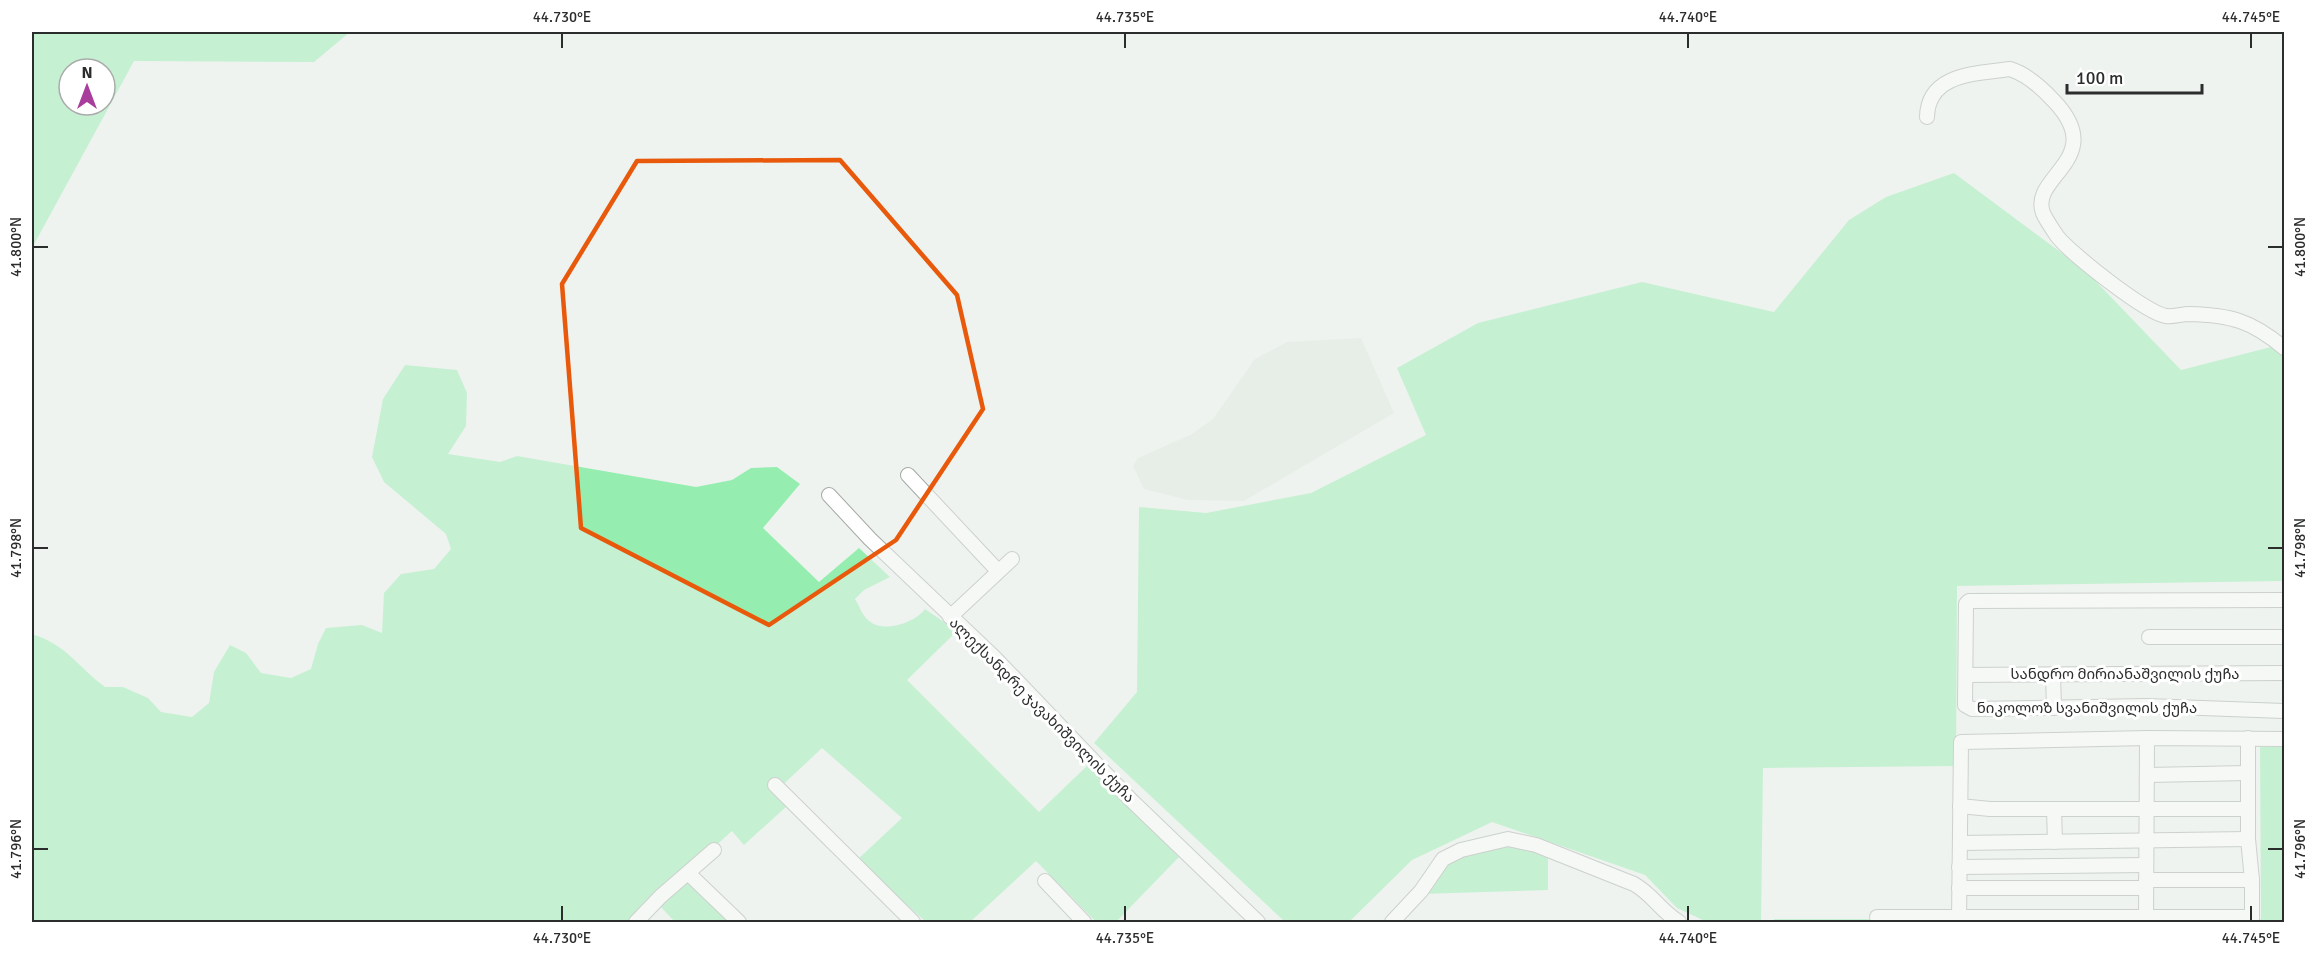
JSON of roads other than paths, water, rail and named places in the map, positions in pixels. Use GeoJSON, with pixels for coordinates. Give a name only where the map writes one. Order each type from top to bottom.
{"type":"FeatureCollection","features":[{"type":"Feature","properties":{"kind":"street"},"geometry":{"type":"LineString","coordinates":[[1927,117],[1927,104],[1932,94],[1948,81],[2010,69],[2019,72],[2052,98],[2073,127],[2072,149],[2043,201],[2042,212],[2058,237],[2087,263],[2150,310],[2167,316],[2201,315],[2240,319],[2263,330],[2284,348]]}},
{"type":"Feature","properties":{"kind":"street"},"geometry":{"type":"LineString","coordinates":[[908,475],[998,571]]}},
{"type":"Feature","properties":{"kind":"street","name":"ალექსანდრე ჯავახიშვილის ქუჩა"},"geometry":{"type":"LineString","coordinates":[[829,495],[994,658],[1053,722],[1130,799],[1258,922]]}},
{"type":"Feature","properties":{"kind":"street"},"geometry":{"type":"LineString","coordinates":[[950,617],[1011,559]]}},
{"type":"Feature","properties":{"kind":"street","name":"ნიკოლოზ სვანიშვილის ქუჩა"},"geometry":{"type":"LineString","coordinates":[[2284,600],[1974,600],[1966,604],[1967,708],[2147,706],[2284,711]]}},
{"type":"Feature","properties":{"kind":"street"},"geometry":{"type":"LineString","coordinates":[[2149,637],[2284,637]]}},
{"type":"Feature","properties":{"kind":"street","name":"სანდრო მირიანაშვილის ქუჩა"},"geometry":{"type":"LineString","coordinates":[[1966,675],[2284,673]]}},
{"type":"Feature","properties":{"kind":"street"},"geometry":{"type":"LineString","coordinates":[[2053,674],[2054,708]]}},
{"type":"Feature","properties":{"kind":"street"},"geometry":{"type":"LineString","coordinates":[[2146,920],[2147,738]]}},
{"type":"Feature","properties":{"kind":"street"},"geometry":{"type":"LineString","coordinates":[[1959,920],[1961,742],[2147,738],[2284,739]]}},
{"type":"Feature","properties":{"kind":"street"},"geometry":{"type":"LineString","coordinates":[[1877,917],[1959,920],[2252,920],[2252,880],[2248,839],[2248,738]]}},
{"type":"Feature","properties":{"kind":"street"},"geometry":{"type":"LineString","coordinates":[[2147,775],[2248,773]]}},
{"type":"Feature","properties":{"kind":"street"},"geometry":{"type":"LineString","coordinates":[[775,785],[912,922]]}},
{"type":"Feature","properties":{"kind":"street"},"geometry":{"type":"LineString","coordinates":[[1960,806],[1990,809],[2248,808]]}},
{"type":"Feature","properties":{"kind":"street"},"geometry":{"type":"LineString","coordinates":[[2054,809],[2055,842]]}},
{"type":"Feature","properties":{"kind":"street"},"geometry":{"type":"LineString","coordinates":[[1392,922],[1421,891],[1443,859],[1461,850],[1508,839],[1536,844],[1650,890],[1664,913],[1679,922]]}},
{"type":"Feature","properties":{"kind":"street"},"geometry":{"type":"LineString","coordinates":[[1960,843],[2248,839]]}},
{"type":"Feature","properties":{"kind":"street"},"geometry":{"type":"LineString","coordinates":[[636,922],[661,896],[714,850]]}},
{"type":"Feature","properties":{"kind":"street"},"geometry":{"type":"LineString","coordinates":[[1959,867],[2146,865]]}},
{"type":"Feature","properties":{"kind":"street"},"geometry":{"type":"LineString","coordinates":[[689,874],[739,922]]}},
{"type":"Feature","properties":{"kind":"street"},"geometry":{"type":"LineString","coordinates":[[1959,888],[2252,880]]}},
{"type":"Feature","properties":{"kind":"street"},"geometry":{"type":"LineString","coordinates":[[1044,881],[1084,922]]}}]}
